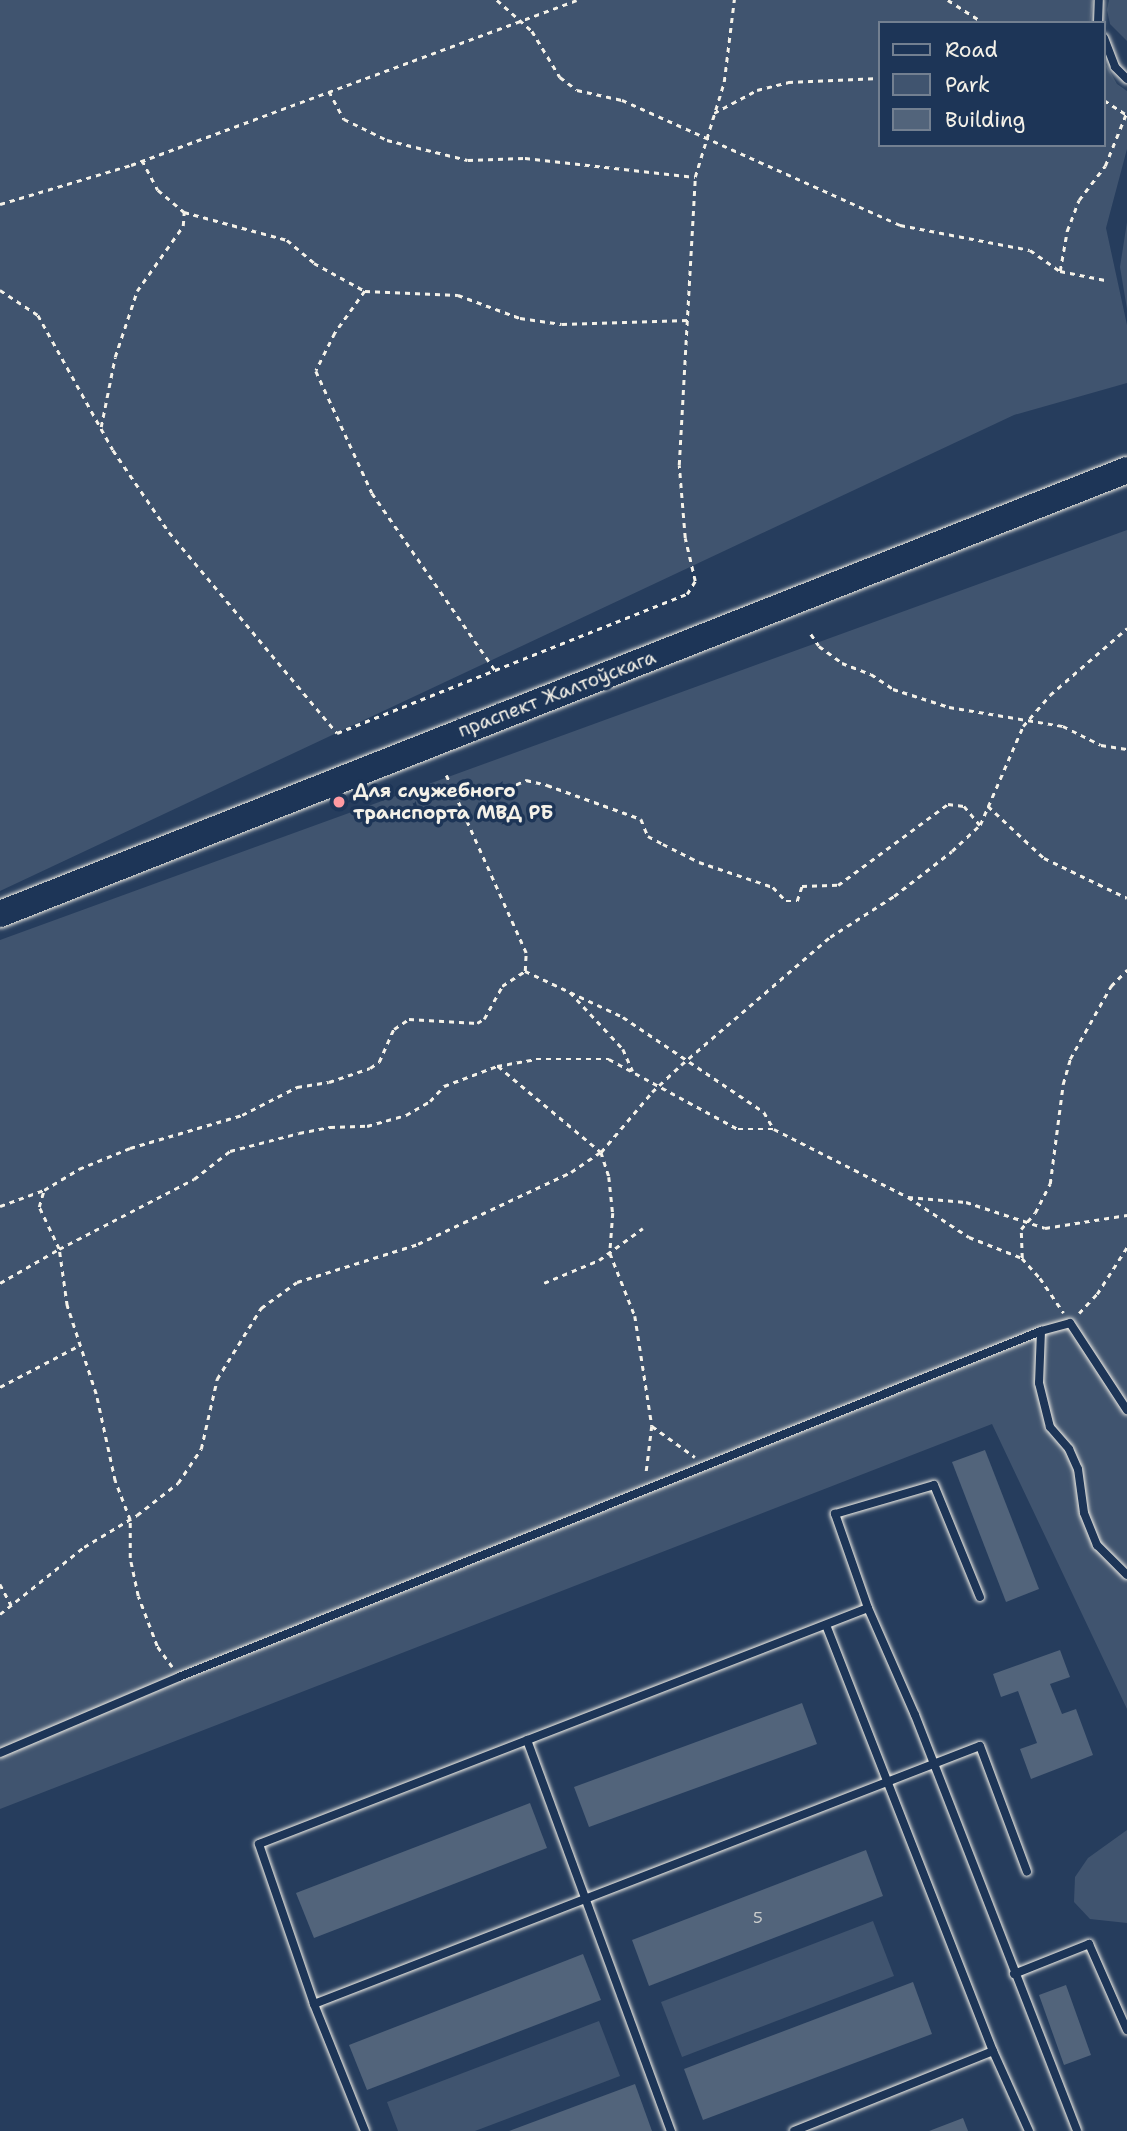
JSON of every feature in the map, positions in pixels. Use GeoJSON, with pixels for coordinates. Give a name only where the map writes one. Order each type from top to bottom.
{"type":"FeatureCollection","features":[{"type":"Feature","properties":{"kind":"main road","name":"праспект Жалтоўскага"},"geometry":{"type":"LineString","coordinates":[[0,914],[1123,470]]}},
{"type":"Feature","properties":{"kind":"lane"},"geometry":{"type":"LineString","coordinates":[[1098,21],[1099,0]]}},
{"type":"Feature","properties":{"kind":"lane"},"geometry":{"type":"LineString","coordinates":[[1106,43],[1115,67],[1127,79]]}},
{"type":"Feature","properties":{"kind":"lane"},"geometry":{"type":"LineString","coordinates":[[0,1753],[179,1676],[1041,1331],[1070,1323],[1127,1410]]}},
{"type":"Feature","properties":{"kind":"lane"},"geometry":{"type":"LineString","coordinates":[[1041,1331],[1039,1383],[1050,1426],[1069,1449],[1078,1469],[1084,1513],[1097,1545],[1127,1575]]}},
{"type":"Feature","properties":{"kind":"lane"},"geometry":{"type":"LineString","coordinates":[[979,1597],[934,1485],[835,1514],[868,1608],[915,1715],[932,1765],[1077,2131]]}},
{"type":"Feature","properties":{"kind":"lane"},"geometry":{"type":"LineString","coordinates":[[365,2131],[314,2004],[259,1843],[868,1608]]}},
{"type":"Feature","properties":{"kind":"lane"},"geometry":{"type":"LineString","coordinates":[[826,1625],[886,1784],[993,2051],[1029,2131]]}},
{"type":"Feature","properties":{"kind":"lane"},"geometry":{"type":"LineString","coordinates":[[527,1740],[671,2131]]}},
{"type":"Feature","properties":{"kind":"lane"},"geometry":{"type":"LineString","coordinates":[[314,2004],[886,1784],[980,1745],[1027,1872]]}},
{"type":"Feature","properties":{"kind":"lane"},"geometry":{"type":"LineString","coordinates":[[1014,1974],[1089,1944],[1127,2030]]}},
{"type":"Feature","properties":{"kind":"lane"},"geometry":{"type":"LineString","coordinates":[[794,2131],[993,2051]]}},
{"type":"Feature","properties":{"kind":"path"},"geometry":{"type":"LineString","coordinates":[[497,0],[532,31],[560,77],[578,90],[622,100],[900,225],[1030,250],[1060,271],[1105,280]]}},
{"type":"Feature","properties":{"kind":"path"},"geometry":{"type":"LineString","coordinates":[[0,204],[142,160],[576,0]]}},
{"type":"Feature","properties":{"kind":"path"},"geometry":{"type":"LineString","coordinates":[[0,290],[38,315],[101,427],[169,532],[337,733],[687,594],[695,581],[685,538],[679,465],[695,177],[724,82],[734,0]]}},
{"type":"Feature","properties":{"kind":"path"},"geometry":{"type":"LineString","coordinates":[[950,0],[980,21]]}},
{"type":"Feature","properties":{"kind":"path"},"geometry":{"type":"LineString","coordinates":[[714,113],[757,90],[788,82],[878,78]]}},
{"type":"Feature","properties":{"kind":"path"},"geometry":{"type":"LineString","coordinates":[[329,92],[344,119],[387,140],[468,160],[525,158],[695,177]]}},
{"type":"Feature","properties":{"kind":"path"},"geometry":{"type":"LineString","coordinates":[[1060,271],[1067,231],[1079,200],[1105,166],[1126,114],[1106,101]]}},
{"type":"Feature","properties":{"kind":"path"},"geometry":{"type":"LineString","coordinates":[[142,160],[158,190],[184,212],[287,240],[314,263],[365,291],[458,295],[520,318],[562,324],[688,320]]}},
{"type":"Feature","properties":{"kind":"path"},"geometry":{"type":"LineString","coordinates":[[101,427],[116,357],[137,291],[183,226],[184,212]]}},
{"type":"Feature","properties":{"kind":"path"},"geometry":{"type":"LineString","coordinates":[[365,291],[335,332],[316,371],[372,493],[495,670]]}},
{"type":"Feature","properties":{"kind":"path"},"geometry":{"type":"LineString","coordinates":[[0,1614],[84,1547],[130,1520],[178,1483],[201,1449],[217,1379],[261,1308],[297,1283],[418,1244],[571,1172],[601,1152],[659,1086],[685,1062],[830,937],[894,895],[952,851],[980,825],[1023,726],[1050,695],[1127,628]]}},
{"type":"Feature","properties":{"kind":"path"},"geometry":{"type":"LineString","coordinates":[[811,634],[819,646],[842,663],[871,674],[893,689],[949,707],[1063,726],[1101,745],[1127,749]]}},
{"type":"Feature","properties":{"kind":"path"},"geometry":{"type":"LineString","coordinates":[[446,775],[526,953],[525,971]]}},
{"type":"Feature","properties":{"kind":"path"},"geometry":{"type":"LineString","coordinates":[[454,794],[491,786],[498,793],[526,780],[547,785],[641,819],[648,836],[663,845],[699,862],[773,887],[786,901],[797,901],[802,886],[838,885],[948,804],[964,806],[980,825]]}},
{"type":"Feature","properties":{"kind":"path"},"geometry":{"type":"LineString","coordinates":[[988,806],[1044,858],[1127,898]]}},
{"type":"Feature","properties":{"kind":"path"},"geometry":{"type":"LineString","coordinates":[[1022,1258],[1021,1229],[1035,1213],[1050,1184],[1061,1095],[1070,1059],[1111,986],[1127,970]]}},
{"type":"Feature","properties":{"kind":"path"},"geometry":{"type":"LineString","coordinates":[[525,971],[623,1017],[685,1062],[764,1112],[774,1129]]}},
{"type":"Feature","properties":{"kind":"path"},"geometry":{"type":"LineString","coordinates":[[0,1206],[44,1190],[79,1169],[130,1148],[242,1115],[297,1087],[329,1082],[370,1068],[379,1062],[394,1029],[409,1019],[477,1023],[484,1019],[502,986],[525,971]]}},
{"type":"Feature","properties":{"kind":"path"},"geometry":{"type":"LineString","coordinates":[[568,990],[623,1049],[633,1072]]}},
{"type":"Feature","properties":{"kind":"path"},"geometry":{"type":"LineString","coordinates":[[0,1283],[194,1179],[230,1151],[299,1133],[330,1127],[367,1126],[406,1115],[430,1101],[444,1086],[497,1066],[536,1059],[610,1059],[738,1129],[774,1129],[908,1197],[969,1237],[1022,1258],[1040,1278],[1070,1323],[1097,1294],[1127,1247]]}},
{"type":"Feature","properties":{"kind":"path"},"geometry":{"type":"LineString","coordinates":[[497,1066],[601,1152],[609,1177],[610,1252],[635,1316],[652,1426],[645,1489]]}},
{"type":"Feature","properties":{"kind":"path"},"geometry":{"type":"LineString","coordinates":[[44,1190],[39,1207],[59,1249],[67,1306],[96,1394],[115,1481],[130,1520],[130,1558],[138,1596],[157,1646],[179,1676]]}},
{"type":"Feature","properties":{"kind":"path"},"geometry":{"type":"LineString","coordinates":[[908,1197],[966,1202],[1045,1228],[1127,1215]]}},
{"type":"Feature","properties":{"kind":"path"},"geometry":{"type":"LineString","coordinates":[[544,1283],[599,1260],[643,1228]]}},
{"type":"Feature","properties":{"kind":"path"},"geometry":{"type":"LineString","coordinates":[[0,1387],[81,1344]]}},
{"type":"Feature","properties":{"kind":"path"},"geometry":{"type":"LineString","coordinates":[[652,1426],[707,1464]]}},
{"type":"Feature","properties":{"kind":"path"},"geometry":{"type":"LineString","coordinates":[[0,1584],[11,1605]]}},
{"type":"Feature","properties":{"kind":"green space"},"geometry":{"type":"Polygon","coordinates":[[[0,0],[1093,0],[1090,21],[878,21],[878,147],[1106,147],[1106,65],[1117,84],[1127,91],[1127,149],[1106,228],[1127,325],[1127,383],[1014,415],[0,891],[0,0]]]}},
{"type":"Feature","properties":{"kind":"green space"},"geometry":{"type":"Polygon","coordinates":[[[1109,0],[1127,0],[1127,41],[1110,24],[1107,10],[1109,0]]]}},
{"type":"Feature","properties":{"kind":"green space"},"geometry":{"type":"Polygon","coordinates":[[[1127,222],[1127,309],[1120,267],[1127,222]]]}},
{"type":"Feature","properties":{"kind":"green space"},"geometry":{"type":"Polygon","coordinates":[[[1127,530],[1127,1709],[992,1424],[0,1809],[0,940],[1127,530]]]}},
{"type":"Feature","properties":{"kind":"green space"},"geometry":{"type":"Polygon","coordinates":[[[1127,1830],[1127,1923],[1090,1919],[1074,1902],[1075,1877],[1088,1858],[1127,1830]]]}},
{"type":"Feature","properties":{"kind":"green space"},"geometry":{"type":"Polygon","coordinates":[[[873,1921],[894,1976],[682,2057],[661,2002],[873,1921]]]}},
{"type":"Feature","properties":{"kind":"green space"},"geometry":{"type":"Polygon","coordinates":[[[599,2021],[620,2076],[475,2131],[398,2131],[387,2102],[599,2021]]]}},
{"type":"Feature","properties":{"kind":"building"},"geometry":{"type":"Polygon","coordinates":[[[985,1450],[1039,1589],[1006,1602],[952,1462],[985,1450]]]}},
{"type":"Feature","properties":{"kind":"building"},"geometry":{"type":"Polygon","coordinates":[[[1060,1650],[1070,1677],[1050,1684],[1062,1714],[1076,1709],[1093,1755],[1031,1779],[1020,1749],[1037,1743],[1018,1691],[1001,1697],[993,1674],[1060,1650]]]}},
{"type":"Feature","properties":{"kind":"building"},"geometry":{"type":"Polygon","coordinates":[[[802,1703],[817,1744],[589,1827],[574,1787],[802,1703]]]}},
{"type":"Feature","properties":{"kind":"building"},"geometry":{"type":"Polygon","coordinates":[[[530,1803],[547,1848],[314,1938],[296,1893],[530,1803]]]}},
{"type":"Feature","properties":{"kind":"building"},"geometry":{"type":"Polygon","coordinates":[[[866,1850],[883,1896],[649,1986],[632,1940],[866,1850]]]}},
{"type":"Feature","properties":{"kind":"building"},"geometry":{"type":"Polygon","coordinates":[[[583,1954],[601,2000],[367,2090],[349,2045],[583,1954]]]}},
{"type":"Feature","properties":{"kind":"building"},"geometry":{"type":"Polygon","coordinates":[[[913,1982],[932,2034],[703,2120],[684,2069],[913,1982]]]}},
{"type":"Feature","properties":{"kind":"building"},"geometry":{"type":"Polygon","coordinates":[[[1066,1985],[1091,2055],[1064,2065],[1039,1995],[1066,1985]]]}},
{"type":"Feature","properties":{"kind":"building"},"geometry":{"type":"Polygon","coordinates":[[[635,2084],[652,2131],[509,2131],[635,2084]]]}},
{"type":"Feature","properties":{"kind":"building"},"geometry":{"type":"Polygon","coordinates":[[[963,2118],[968,2131],[929,2131],[963,2118]]]}},
{"type":"Feature","properties":{"kind":"place","name":"Для служебного транспорта МВД РБ"},"geometry":{"type":"Point","coordinates":[339,802]}}]}
